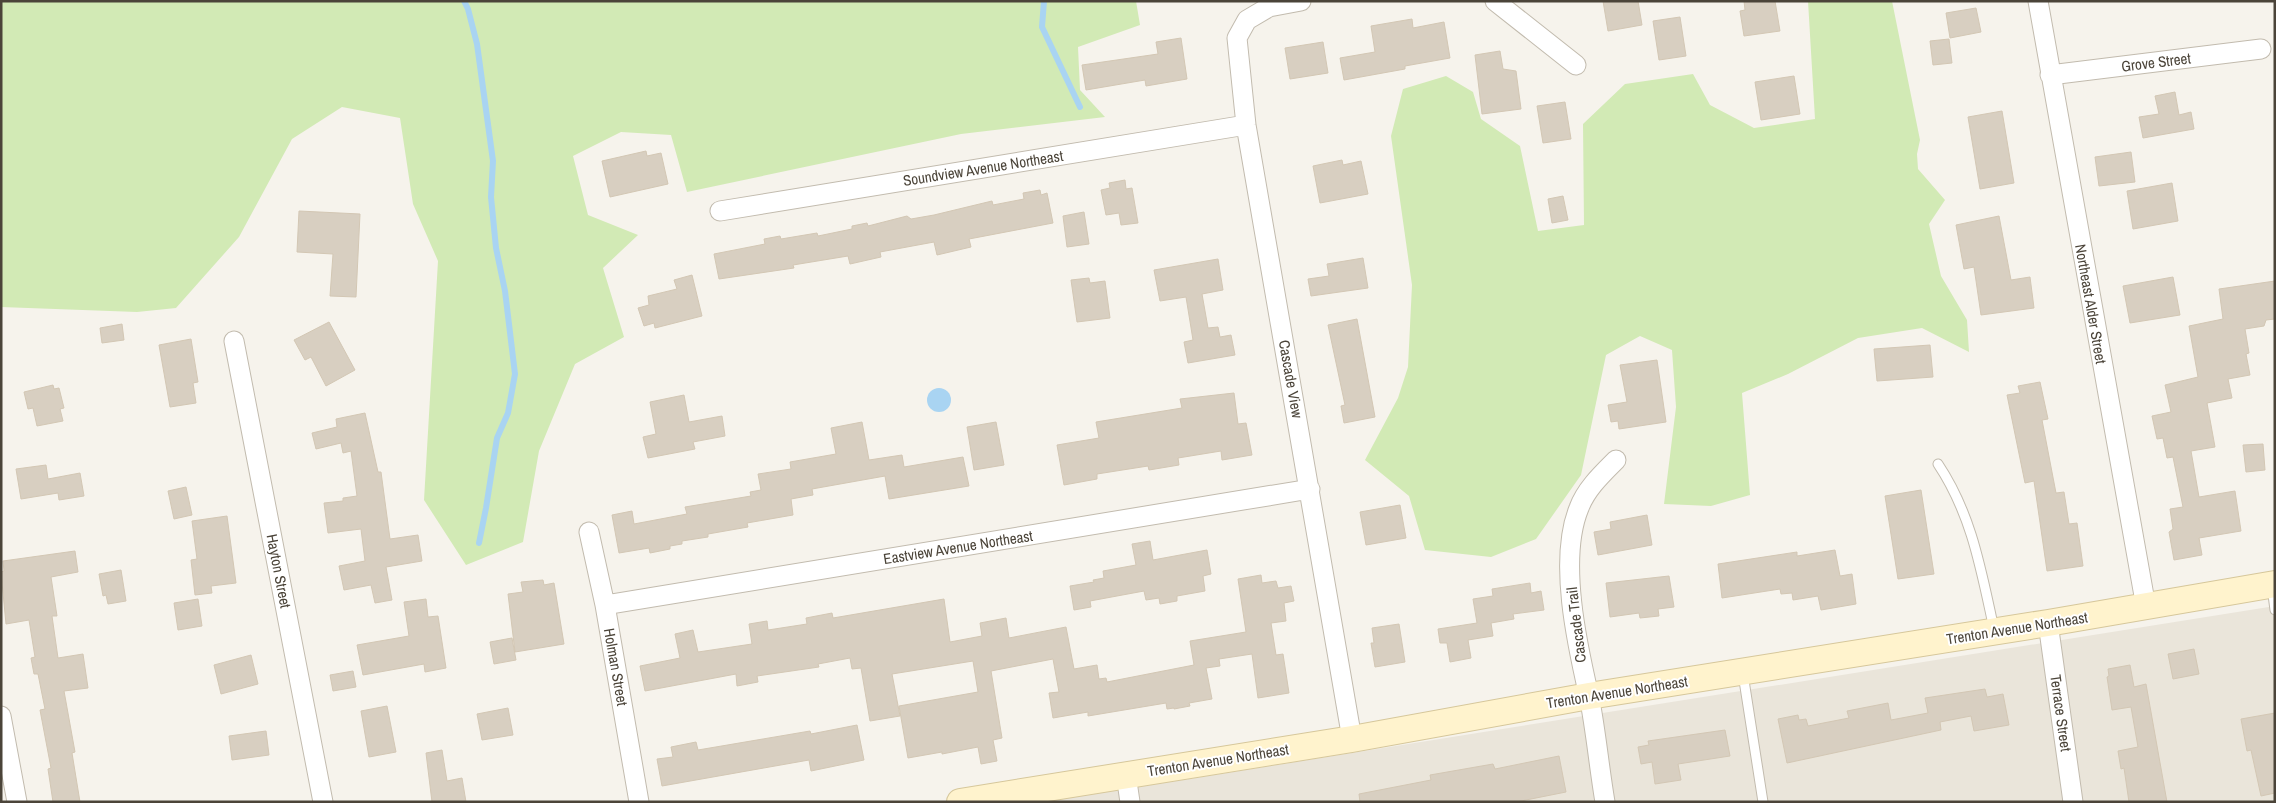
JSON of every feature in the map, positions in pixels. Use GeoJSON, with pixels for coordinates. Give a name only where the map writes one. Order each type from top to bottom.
{"type":"FeatureCollection","features":[{"type":"Feature","properties":{"kind":"main road","name":"Trenton Avenue Northeast"},"geometry":{"type":"LineString","coordinates":[[960,802],[1352,739],[1589,696],[2146,607],[2274,593]]}},
{"type":"Feature","properties":{"kind":"street","name":"Cascade View"},"geometry":{"type":"LineString","coordinates":[[1301,1],[1269,7],[1247,20],[1237,38],[1246,125],[1352,739]]}},
{"type":"Feature","properties":{"kind":"street"},"geometry":{"type":"LineString","coordinates":[[1495,1],[1576,64]]}},
{"type":"Feature","properties":{"kind":"street","name":"Northeast Alder Street"},"geometry":{"type":"LineString","coordinates":[[2038,1],[2146,607]]}},
{"type":"Feature","properties":{"kind":"street","name":"Grove Street"},"geometry":{"type":"LineString","coordinates":[[2050,75],[2261,49]]}},
{"type":"Feature","properties":{"kind":"street","name":"Soundview Avenue Northeast"},"geometry":{"type":"LineString","coordinates":[[720,211],[1246,125]]}},
{"type":"Feature","properties":{"kind":"street","name":"Hayton Street"},"geometry":{"type":"LineString","coordinates":[[234,341],[323,802]]}},
{"type":"Feature","properties":{"kind":"street","name":"Cascade Trail"},"geometry":{"type":"LineString","coordinates":[[1605,802],[1589,696],[1582,676],[1570,577],[1571,543],[1579,507],[1602,474],[1616,460]]}},
{"type":"Feature","properties":{"kind":"street","name":"Eastview Avenue Northeast"},"geometry":{"type":"LineString","coordinates":[[605,605],[1310,490]]}},
{"type":"Feature","properties":{"kind":"street","name":"Holman Street"},"geometry":{"type":"LineString","coordinates":[[589,532],[605,605],[639,802]]}},
{"type":"Feature","properties":{"kind":"street","name":"Terrace Street"},"geometry":{"type":"LineString","coordinates":[[2048,624],[2074,802]]}},
{"type":"Feature","properties":{"kind":"street"},"geometry":{"type":"LineString","coordinates":[[1,716],[17,802]]}},
{"type":"Feature","properties":{"kind":"street"},"geometry":{"type":"LineString","coordinates":[[1126,775],[1130,802]]}},
{"type":"Feature","properties":{"kind":"lane"},"geometry":{"type":"LineString","coordinates":[[1938,464],[1953,487],[1967,519],[1982,572],[1994,632]]}},
{"type":"Feature","properties":{"kind":"lane"},"geometry":{"type":"LineString","coordinates":[[1742,672],[1762,802]]}},
{"type":"Feature","properties":{"kind":"shaded area"},"geometry":{"type":"Polygon","coordinates":[[[2275,606],[2275,802],[1044,802],[2275,606]]]}},
{"type":"Feature","properties":{"kind":"green space"},"geometry":{"type":"Polygon","coordinates":[[[1,1],[1136,1],[1140,25],[1078,47],[1080,90],[1105,117],[961,134],[687,192],[671,135],[621,132],[573,156],[588,215],[638,235],[603,268],[624,337],[575,364],[539,451],[523,542],[466,565],[424,500],[438,261],[413,204],[400,118],[342,107],[292,139],[239,237],[176,308],[137,312],[1,307],[1,1]]]}},
{"type":"Feature","properties":{"kind":"green space"},"geometry":{"type":"Polygon","coordinates":[[[1808,1],[1892,1],[1920,140],[1917,154],[1918,169],[1945,200],[1929,224],[1941,276],[1967,320],[1969,352],[1922,328],[1858,338],[1788,374],[1742,393],[1750,495],[1711,506],[1664,504],[1676,407],[1672,350],[1640,336],[1606,355],[1581,475],[1536,539],[1491,557],[1425,550],[1409,496],[1365,460],[1398,398],[1408,367],[1412,285],[1391,136],[1403,89],[1446,76],[1473,92],[1481,119],[1520,146],[1538,231],[1584,225],[1583,124],[1625,84],[1693,74],[1710,105],[1754,128],[1815,119],[1808,1]]]}},
{"type":"Feature","properties":{"kind":"water"},"geometry":{"type":"Polygon","coordinates":[[[939,388],[944,389],[950,395],[950,405],[944,411],[939,412],[934,411],[928,405],[927,400],[928,395],[934,389],[939,388]]]}},
{"type":"Feature","properties":{"kind":"building"},"geometry":{"type":"Polygon","coordinates":[[[1603,1],[1638,1],[1642,25],[1608,31],[1603,1]]]}},
{"type":"Feature","properties":{"kind":"building"},"geometry":{"type":"Polygon","coordinates":[[[1744,1],[1775,1],[1780,31],[1744,36],[1740,11],[1745,10],[1744,1]]]}},
{"type":"Feature","properties":{"kind":"building"},"geometry":{"type":"Polygon","coordinates":[[[1976,8],[1981,32],[1950,38],[1946,13],[1976,8]]]}},
{"type":"Feature","properties":{"kind":"building"},"geometry":{"type":"Polygon","coordinates":[[[1680,17],[1686,56],[1659,60],[1653,21],[1680,17]]]}},
{"type":"Feature","properties":{"kind":"building"},"geometry":{"type":"Polygon","coordinates":[[[1412,19],[1413,28],[1444,22],[1450,58],[1405,66],[1405,69],[1344,80],[1340,58],[1375,52],[1371,26],[1412,19]]]}},
{"type":"Feature","properties":{"kind":"building"},"geometry":{"type":"Polygon","coordinates":[[[1181,38],[1187,79],[1146,86],[1145,80],[1086,90],[1082,65],[1158,54],[1156,42],[1181,38]]]}},
{"type":"Feature","properties":{"kind":"building"},"geometry":{"type":"Polygon","coordinates":[[[1949,39],[1952,63],[1933,65],[1930,41],[1949,39]]]}},
{"type":"Feature","properties":{"kind":"building"},"geometry":{"type":"Polygon","coordinates":[[[1323,42],[1328,73],[1290,79],[1285,48],[1323,42]]]}},
{"type":"Feature","properties":{"kind":"building"},"geometry":{"type":"Polygon","coordinates":[[[1500,51],[1503,69],[1516,71],[1521,109],[1482,114],[1475,55],[1500,51]]]}},
{"type":"Feature","properties":{"kind":"building"},"geometry":{"type":"Polygon","coordinates":[[[1794,76],[1800,114],[1761,120],[1755,82],[1794,76]]]}},
{"type":"Feature","properties":{"kind":"building"},"geometry":{"type":"Polygon","coordinates":[[[2175,92],[2179,115],[2191,112],[2194,129],[2143,138],[2139,117],[2159,114],[2155,96],[2175,92]]]}},
{"type":"Feature","properties":{"kind":"building"},"geometry":{"type":"Polygon","coordinates":[[[1565,102],[1571,139],[1543,143],[1537,106],[1565,102]]]}},
{"type":"Feature","properties":{"kind":"building"},"geometry":{"type":"Polygon","coordinates":[[[2002,111],[2014,183],[1980,189],[1968,117],[2002,111]]]}},
{"type":"Feature","properties":{"kind":"building"},"geometry":{"type":"Polygon","coordinates":[[[646,151],[647,156],[661,153],[668,184],[610,197],[602,161],[646,151]]]}},
{"type":"Feature","properties":{"kind":"building"},"geometry":{"type":"Polygon","coordinates":[[[2131,152],[2135,182],[2099,186],[2095,157],[2131,152]]]}},
{"type":"Feature","properties":{"kind":"building"},"geometry":{"type":"Polygon","coordinates":[[[1342,160],[1343,165],[1361,161],[1368,194],[1320,203],[1313,166],[1342,160]]]}},
{"type":"Feature","properties":{"kind":"building"},"geometry":{"type":"Polygon","coordinates":[[[1125,180],[1126,189],[1132,188],[1138,223],[1121,225],[1119,213],[1106,215],[1101,190],[1110,188],[1109,183],[1125,180]]]}},
{"type":"Feature","properties":{"kind":"building"},"geometry":{"type":"Polygon","coordinates":[[[2172,183],[2178,221],[2133,229],[2127,191],[2172,183]]]}},
{"type":"Feature","properties":{"kind":"building"},"geometry":{"type":"Polygon","coordinates":[[[1040,190],[1041,195],[1047,193],[1053,223],[969,239],[971,247],[937,255],[934,242],[880,252],[881,257],[850,264],[848,256],[793,265],[794,268],[719,279],[714,254],[765,244],[764,239],[780,236],[781,239],[817,233],[818,236],[852,229],[852,226],[867,223],[868,226],[907,216],[911,219],[934,215],[992,201],[993,205],[1024,199],[1023,193],[1040,190]]]}},
{"type":"Feature","properties":{"kind":"building"},"geometry":{"type":"Polygon","coordinates":[[[1563,196],[1568,220],[1552,223],[1548,199],[1563,196]]]}},
{"type":"Feature","properties":{"kind":"building"},"geometry":{"type":"Polygon","coordinates":[[[299,211],[360,214],[356,297],[330,296],[333,254],[297,252],[299,211]]]}},
{"type":"Feature","properties":{"kind":"building"},"geometry":{"type":"Polygon","coordinates":[[[1084,212],[1089,244],[1067,247],[1063,216],[1084,212]]]}},
{"type":"Feature","properties":{"kind":"building"},"geometry":{"type":"Polygon","coordinates":[[[1999,216],[2011,280],[2030,277],[2034,308],[1981,315],[1974,267],[1964,269],[1956,225],[1999,216]]]}},
{"type":"Feature","properties":{"kind":"building"},"geometry":{"type":"Polygon","coordinates":[[[1363,258],[1368,288],[1311,296],[1308,279],[1329,276],[1327,264],[1363,258]]]}},
{"type":"Feature","properties":{"kind":"building"},"geometry":{"type":"Polygon","coordinates":[[[1218,259],[1223,290],[1202,294],[1208,328],[1218,327],[1220,337],[1231,335],[1235,355],[1188,363],[1184,342],[1193,340],[1186,297],[1160,301],[1154,270],[1218,259]]]}},
{"type":"Feature","properties":{"kind":"building"},"geometry":{"type":"Polygon","coordinates":[[[692,275],[702,316],[655,328],[654,323],[644,326],[638,308],[649,305],[648,296],[677,289],[674,280],[692,275]]]}},
{"type":"Feature","properties":{"kind":"building"},"geometry":{"type":"Polygon","coordinates":[[[2173,277],[2180,315],[2130,323],[2123,286],[2173,277]]]}},
{"type":"Feature","properties":{"kind":"building"},"geometry":{"type":"Polygon","coordinates":[[[1089,278],[1090,283],[1105,281],[1110,318],[1077,322],[1071,280],[1089,278]]]}},
{"type":"Feature","properties":{"kind":"building"},"geometry":{"type":"Polygon","coordinates":[[[2275,281],[2275,319],[2266,320],[2264,326],[2245,329],[2249,353],[2246,354],[2250,375],[2228,379],[2232,398],[2207,403],[2215,447],[2191,451],[2199,497],[2235,491],[2241,531],[2199,538],[2202,555],[2174,560],[2169,532],[2173,529],[2170,509],[2183,507],[2173,457],[2167,458],[2163,438],[2157,439],[2152,416],[2171,412],[2165,385],[2198,377],[2189,326],[2223,319],[2219,289],[2275,281]]]}},
{"type":"Feature","properties":{"kind":"building"},"geometry":{"type":"Polygon","coordinates":[[[1357,319],[1375,417],[1344,423],[1341,406],[1345,405],[1328,325],[1357,319]]]}},
{"type":"Feature","properties":{"kind":"building"},"geometry":{"type":"Polygon","coordinates":[[[329,322],[355,370],[326,386],[311,357],[305,360],[294,340],[329,322]]]}},
{"type":"Feature","properties":{"kind":"building"},"geometry":{"type":"Polygon","coordinates":[[[122,324],[124,340],[102,343],[100,328],[122,324]]]}},
{"type":"Feature","properties":{"kind":"building"},"geometry":{"type":"Polygon","coordinates":[[[191,339],[198,382],[193,383],[196,403],[170,407],[159,345],[191,339]]]}},
{"type":"Feature","properties":{"kind":"building"},"geometry":{"type":"Polygon","coordinates":[[[1930,345],[1933,377],[1877,381],[1874,349],[1930,345]]]}},
{"type":"Feature","properties":{"kind":"building"},"geometry":{"type":"Polygon","coordinates":[[[1657,360],[1666,422],[1619,429],[1618,421],[1611,422],[1608,405],[1627,402],[1620,365],[1657,360]]]}},
{"type":"Feature","properties":{"kind":"building"},"geometry":{"type":"Polygon","coordinates":[[[2040,382],[2048,419],[2042,420],[2056,493],[2064,492],[2069,524],[2077,523],[2083,566],[2047,571],[2034,481],[2025,483],[2007,395],[2020,393],[2018,386],[2040,382]]]}},
{"type":"Feature","properties":{"kind":"building"},"geometry":{"type":"Polygon","coordinates":[[[53,385],[54,389],[59,388],[64,408],[60,409],[63,421],[37,426],[33,408],[28,409],[24,392],[53,385]]]}},
{"type":"Feature","properties":{"kind":"building"},"geometry":{"type":"Polygon","coordinates":[[[1234,393],[1238,424],[1246,423],[1252,455],[1222,460],[1221,451],[1178,458],[1179,465],[1149,470],[1148,466],[1097,474],[1097,479],[1064,485],[1057,445],[1099,438],[1096,422],[1182,408],[1180,399],[1234,393]]]}},
{"type":"Feature","properties":{"kind":"building"},"geometry":{"type":"Polygon","coordinates":[[[684,395],[689,422],[722,416],[725,436],[693,442],[695,449],[648,458],[643,437],[656,434],[650,402],[684,395]]]}},
{"type":"Feature","properties":{"kind":"building"},"geometry":{"type":"Polygon","coordinates":[[[365,413],[378,472],[381,472],[390,539],[418,535],[422,561],[386,567],[392,600],[375,603],[371,585],[344,590],[339,566],[365,561],[361,529],[328,533],[324,503],[343,501],[343,498],[357,496],[351,451],[343,453],[341,443],[316,449],[312,433],[337,427],[336,419],[365,413]]]}},
{"type":"Feature","properties":{"kind":"building"},"geometry":{"type":"Polygon","coordinates":[[[862,422],[869,460],[902,455],[904,467],[963,457],[969,486],[889,499],[885,476],[812,489],[813,495],[791,499],[793,515],[747,523],[748,527],[682,541],[682,544],[670,546],[670,549],[650,553],[649,548],[619,553],[612,515],[632,511],[634,524],[687,514],[685,507],[751,496],[750,492],[761,490],[758,474],[791,469],[790,462],[836,454],[831,428],[862,422]]]}},
{"type":"Feature","properties":{"kind":"building"},"geometry":{"type":"Polygon","coordinates":[[[996,422],[1004,465],[974,470],[967,427],[996,422]]]}},
{"type":"Feature","properties":{"kind":"building"},"geometry":{"type":"Polygon","coordinates":[[[2263,444],[2265,470],[2246,472],[2243,445],[2263,444]]]}},
{"type":"Feature","properties":{"kind":"building"},"geometry":{"type":"Polygon","coordinates":[[[46,465],[48,479],[80,473],[84,496],[59,500],[58,493],[21,499],[16,469],[46,465]]]}},
{"type":"Feature","properties":{"kind":"building"},"geometry":{"type":"Polygon","coordinates":[[[186,487],[192,515],[174,519],[168,491],[186,487]]]}},
{"type":"Feature","properties":{"kind":"building"},"geometry":{"type":"Polygon","coordinates":[[[1921,490],[1934,574],[1898,579],[1885,496],[1921,490]]]}},
{"type":"Feature","properties":{"kind":"building"},"geometry":{"type":"Polygon","coordinates":[[[1400,505],[1406,538],[1366,545],[1360,512],[1400,505]]]}},
{"type":"Feature","properties":{"kind":"building"},"geometry":{"type":"Polygon","coordinates":[[[1647,515],[1652,545],[1598,555],[1594,532],[1611,529],[1610,522],[1647,515]]]}},
{"type":"Feature","properties":{"kind":"building"},"geometry":{"type":"Polygon","coordinates":[[[227,516],[236,583],[211,586],[212,593],[195,595],[191,560],[197,559],[192,521],[227,516]]]}},
{"type":"Feature","properties":{"kind":"building"},"geometry":{"type":"Polygon","coordinates":[[[1150,541],[1153,560],[1207,550],[1211,574],[1203,576],[1205,591],[1177,596],[1177,601],[1160,604],[1159,598],[1146,600],[1144,591],[1090,601],[1091,607],[1074,610],[1070,586],[1094,582],[1093,580],[1104,578],[1103,571],[1136,565],[1132,544],[1150,541]]]}},
{"type":"Feature","properties":{"kind":"building"},"geometry":{"type":"Polygon","coordinates":[[[1835,550],[1840,576],[1852,574],[1856,604],[1821,610],[1818,596],[1793,600],[1792,593],[1781,594],[1780,589],[1722,598],[1718,564],[1797,552],[1797,556],[1835,550]]]}},
{"type":"Feature","properties":{"kind":"building"},"geometry":{"type":"Polygon","coordinates":[[[75,551],[78,572],[51,577],[57,616],[52,616],[58,658],[83,654],[88,688],[64,691],[75,752],[72,753],[80,802],[53,802],[48,769],[51,768],[40,710],[45,709],[38,674],[34,674],[31,658],[35,657],[29,620],[6,624],[1,572],[4,571],[3,561],[75,551]]]}},
{"type":"Feature","properties":{"kind":"building"},"geometry":{"type":"Polygon","coordinates":[[[121,570],[126,601],[108,604],[106,595],[103,596],[99,574],[121,570]]]}},
{"type":"Feature","properties":{"kind":"building"},"geometry":{"type":"Polygon","coordinates":[[[1261,575],[1262,583],[1276,581],[1278,588],[1291,586],[1294,601],[1284,603],[1286,621],[1271,623],[1276,655],[1283,654],[1289,693],[1258,698],[1252,654],[1219,659],[1220,666],[1206,668],[1212,699],[1189,703],[1190,706],[1174,709],[1167,709],[1166,703],[1088,716],[1088,712],[1053,718],[1049,693],[1059,692],[1053,659],[991,671],[1002,738],[993,740],[997,761],[981,764],[978,747],[908,758],[899,706],[978,692],[973,661],[892,674],[900,716],[870,721],[861,668],[852,669],[850,658],[818,664],[819,667],[757,676],[758,682],[737,686],[736,674],[645,691],[640,666],[680,658],[675,634],[693,630],[698,652],[752,644],[749,624],[767,621],[768,630],[807,624],[806,618],[832,613],[833,618],[944,599],[950,642],[982,636],[980,623],[1006,618],[1009,638],[1066,627],[1074,669],[1097,665],[1099,679],[1106,678],[1107,682],[1194,665],[1190,641],[1246,632],[1238,579],[1261,575]]]}},
{"type":"Feature","properties":{"kind":"building"},"geometry":{"type":"Polygon","coordinates":[[[1669,576],[1674,607],[1658,609],[1659,616],[1640,618],[1639,613],[1610,617],[1606,583],[1669,576]]]}},
{"type":"Feature","properties":{"kind":"building"},"geometry":{"type":"Polygon","coordinates":[[[543,580],[544,585],[554,583],[564,644],[515,652],[508,594],[523,592],[521,582],[543,580]]]}},
{"type":"Feature","properties":{"kind":"building"},"geometry":{"type":"Polygon","coordinates":[[[1530,583],[1531,593],[1541,591],[1544,610],[1513,614],[1514,619],[1491,623],[1493,636],[1468,640],[1471,658],[1450,662],[1447,643],[1440,643],[1438,629],[1477,623],[1473,599],[1493,596],[1492,589],[1530,583]]]}},
{"type":"Feature","properties":{"kind":"building"},"geometry":{"type":"Polygon","coordinates":[[[198,599],[202,626],[178,630],[174,603],[198,599]]]}},
{"type":"Feature","properties":{"kind":"building"},"geometry":{"type":"Polygon","coordinates":[[[426,599],[428,617],[438,616],[446,668],[425,672],[424,664],[363,675],[357,645],[409,636],[404,602],[426,599]]]}},
{"type":"Feature","properties":{"kind":"building"},"geometry":{"type":"Polygon","coordinates":[[[1399,624],[1405,662],[1375,667],[1371,643],[1374,643],[1372,628],[1399,624]]]}},
{"type":"Feature","properties":{"kind":"building"},"geometry":{"type":"Polygon","coordinates":[[[512,638],[516,660],[494,664],[490,642],[512,638]]]}},
{"type":"Feature","properties":{"kind":"building"},"geometry":{"type":"Polygon","coordinates":[[[2194,649],[2199,674],[2173,679],[2168,654],[2194,649]]]}},
{"type":"Feature","properties":{"kind":"building"},"geometry":{"type":"Polygon","coordinates":[[[251,655],[258,684],[221,694],[214,665],[251,655]]]}},
{"type":"Feature","properties":{"kind":"building"},"geometry":{"type":"Polygon","coordinates":[[[2130,665],[2134,687],[2146,684],[2167,802],[2129,802],[2124,768],[2121,769],[2118,751],[2138,747],[2131,707],[2112,710],[2107,677],[2109,676],[2108,669],[2130,665]]]}},
{"type":"Feature","properties":{"kind":"building"},"geometry":{"type":"Polygon","coordinates":[[[353,671],[356,687],[333,691],[330,675],[353,671]]]}},
{"type":"Feature","properties":{"kind":"building"},"geometry":{"type":"Polygon","coordinates":[[[1985,689],[1987,697],[2003,694],[2009,725],[1974,731],[1971,716],[1940,722],[1941,730],[1787,763],[1778,719],[1798,715],[1799,720],[1806,719],[1808,726],[1849,718],[1847,711],[1888,703],[1891,720],[1928,713],[1925,698],[1985,689]]]}},
{"type":"Feature","properties":{"kind":"building"},"geometry":{"type":"Polygon","coordinates":[[[387,706],[396,752],[369,757],[361,711],[387,706]]]}},
{"type":"Feature","properties":{"kind":"building"},"geometry":{"type":"Polygon","coordinates":[[[508,708],[513,735],[482,740],[477,714],[508,708]]]}},
{"type":"Feature","properties":{"kind":"building"},"geometry":{"type":"Polygon","coordinates":[[[2275,713],[2275,793],[2261,796],[2251,750],[2247,751],[2241,719],[2275,713]]]}},
{"type":"Feature","properties":{"kind":"building"},"geometry":{"type":"Polygon","coordinates":[[[857,725],[864,760],[811,771],[809,760],[662,786],[657,759],[673,757],[671,747],[696,742],[698,750],[810,731],[811,734],[857,725]]]}},
{"type":"Feature","properties":{"kind":"building"},"geometry":{"type":"Polygon","coordinates":[[[1725,730],[1730,756],[1678,764],[1681,780],[1655,784],[1652,762],[1641,764],[1638,747],[1649,745],[1648,741],[1725,730]]]}},
{"type":"Feature","properties":{"kind":"building"},"geometry":{"type":"Polygon","coordinates":[[[266,731],[269,755],[232,760],[229,736],[266,731]]]}},
{"type":"Feature","properties":{"kind":"building"},"geometry":{"type":"Polygon","coordinates":[[[442,750],[447,781],[462,778],[466,802],[432,802],[426,753],[442,750]]]}},
{"type":"Feature","properties":{"kind":"building"},"geometry":{"type":"Polygon","coordinates":[[[1559,756],[1566,792],[1516,802],[1360,802],[1359,794],[1431,780],[1430,775],[1493,764],[1495,769],[1559,756]]]}},
{"type":"Feature","properties":{"kind":"waterway"},"geometry":{"type":"LineString","coordinates":[[464,1],[468,9],[477,44],[493,161],[491,197],[496,248],[505,291],[515,374],[508,413],[497,438],[479,543]]}},
{"type":"Feature","properties":{"kind":"waterway"},"geometry":{"type":"LineString","coordinates":[[1044,1],[1042,27],[1080,107]]}}]}
